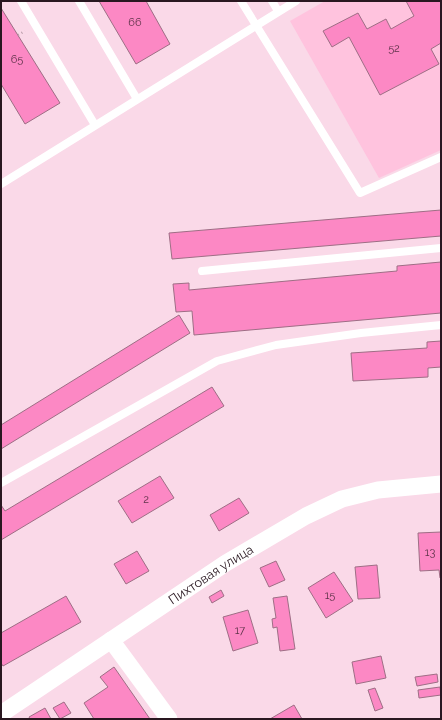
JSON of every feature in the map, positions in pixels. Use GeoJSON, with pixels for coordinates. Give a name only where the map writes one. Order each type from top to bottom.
{"type":"FeatureCollection","features":[{"type":"Feature","properties":{"kind":"street","name":"Пихтовая улица"},"geometry":{"type":"LineString","coordinates":[[1,714],[226,563],[306,516],[342,498],[378,490],[441,484]]}},
{"type":"Feature","properties":{"kind":"street"},"geometry":{"type":"LineString","coordinates":[[111,640],[169,719]]}},
{"type":"Feature","properties":{"kind":"lane"},"geometry":{"type":"LineString","coordinates":[[21,1],[96,125]]}},
{"type":"Feature","properties":{"kind":"lane"},"geometry":{"type":"LineString","coordinates":[[79,1],[137,99]]}},
{"type":"Feature","properties":{"kind":"lane"},"geometry":{"type":"LineString","coordinates":[[242,1],[360,193],[441,158]]}},
{"type":"Feature","properties":{"kind":"lane"},"geometry":{"type":"LineString","coordinates":[[272,1],[278,11]]}},
{"type":"Feature","properties":{"kind":"lane"},"geometry":{"type":"LineString","coordinates":[[1,184],[296,1]]}},
{"type":"Feature","properties":{"kind":"lane"},"geometry":{"type":"LineString","coordinates":[[202,271],[441,248]]}},
{"type":"Feature","properties":{"kind":"lane"},"geometry":{"type":"LineString","coordinates":[[1,483],[217,361],[276,345],[361,333],[441,325]]}},
{"type":"Feature","properties":{"kind":"shaded area"},"geometry":{"type":"Polygon","coordinates":[[[325,1],[441,1],[441,150],[379,178],[290,21],[325,1]]]}},
{"type":"Feature","properties":{"kind":"building"},"geometry":{"type":"Polygon","coordinates":[[[99,1],[146,1],[170,44],[136,64],[99,1]]]}},
{"type":"Feature","properties":{"kind":"building"},"geometry":{"type":"Polygon","coordinates":[[[406,1],[441,1],[441,43],[431,49],[439,64],[380,95],[349,37],[332,47],[323,31],[358,13],[367,29],[386,19],[391,29],[414,16],[406,1]]]}},
{"type":"Feature","properties":{"kind":"building"},"geometry":{"type":"Polygon","coordinates":[[[1,8],[60,103],[25,124],[1,84],[1,8]]]}},
{"type":"Feature","properties":{"kind":"building"},"geometry":{"type":"Polygon","coordinates":[[[441,210],[441,236],[172,259],[169,233],[441,210]]]}},
{"type":"Feature","properties":{"kind":"building"},"geometry":{"type":"Polygon","coordinates":[[[441,262],[441,313],[194,335],[192,311],[176,312],[173,284],[189,283],[189,290],[397,271],[397,266],[441,262]]]}},
{"type":"Feature","properties":{"kind":"building"},"geometry":{"type":"Polygon","coordinates":[[[179,315],[190,333],[1,449],[1,425],[179,315]]]}},
{"type":"Feature","properties":{"kind":"building"},"geometry":{"type":"Polygon","coordinates":[[[441,341],[441,367],[428,368],[428,377],[353,381],[351,353],[427,348],[427,342],[441,341]]]}},
{"type":"Feature","properties":{"kind":"building"},"geometry":{"type":"Polygon","coordinates":[[[212,387],[224,406],[1,540],[1,505],[5,511],[212,387]]]}},
{"type":"Feature","properties":{"kind":"building"},"geometry":{"type":"Polygon","coordinates":[[[160,476],[174,498],[132,523],[118,501],[160,476]]]}},
{"type":"Feature","properties":{"kind":"building"},"geometry":{"type":"Polygon","coordinates":[[[239,498],[249,513],[219,531],[210,515],[239,498]]]}},
{"type":"Feature","properties":{"kind":"building"},"geometry":{"type":"Polygon","coordinates":[[[441,532],[440,578],[439,570],[420,571],[418,533],[441,532]]]}},
{"type":"Feature","properties":{"kind":"building"},"geometry":{"type":"Polygon","coordinates":[[[137,551],[149,571],[126,584],[114,564],[137,551]]]}},
{"type":"Feature","properties":{"kind":"building"},"geometry":{"type":"Polygon","coordinates":[[[276,561],[285,580],[269,587],[260,568],[276,561]]]}},
{"type":"Feature","properties":{"kind":"building"},"geometry":{"type":"Polygon","coordinates":[[[377,565],[380,598],[358,599],[355,567],[377,565]]]}},
{"type":"Feature","properties":{"kind":"building"},"geometry":{"type":"Polygon","coordinates":[[[334,572],[353,601],[326,618],[308,588],[334,572]]]}},
{"type":"Feature","properties":{"kind":"building"},"geometry":{"type":"Polygon","coordinates":[[[221,590],[224,596],[212,603],[209,597],[221,590]]]}},
{"type":"Feature","properties":{"kind":"building"},"geometry":{"type":"Polygon","coordinates":[[[66,596],[81,622],[3,666],[1,663],[1,633],[66,596]]]}},
{"type":"Feature","properties":{"kind":"building"},"geometry":{"type":"Polygon","coordinates":[[[287,596],[295,649],[280,651],[277,627],[273,628],[272,619],[276,618],[273,598],[287,596]]]}},
{"type":"Feature","properties":{"kind":"building"},"geometry":{"type":"Polygon","coordinates":[[[248,610],[258,643],[233,651],[223,617],[248,610]]]}},
{"type":"Feature","properties":{"kind":"building"},"geometry":{"type":"Polygon","coordinates":[[[381,656],[386,678],[356,684],[352,662],[381,656]]]}},
{"type":"Feature","properties":{"kind":"building"},"geometry":{"type":"Polygon","coordinates":[[[114,667],[150,719],[94,719],[84,703],[108,687],[100,677],[114,667]]]}},
{"type":"Feature","properties":{"kind":"building"},"geometry":{"type":"Polygon","coordinates":[[[437,674],[438,682],[417,686],[415,677],[437,674]]]}},
{"type":"Feature","properties":{"kind":"building"},"geometry":{"type":"Polygon","coordinates":[[[440,687],[441,695],[419,698],[418,690],[440,687]]]}},
{"type":"Feature","properties":{"kind":"building"},"geometry":{"type":"Polygon","coordinates":[[[375,688],[383,708],[375,711],[368,690],[375,688]]]}},
{"type":"Feature","properties":{"kind":"building"},"geometry":{"type":"Polygon","coordinates":[[[64,702],[71,713],[60,719],[53,708],[64,702]]]}},
{"type":"Feature","properties":{"kind":"building"},"geometry":{"type":"Polygon","coordinates":[[[294,705],[302,719],[270,719],[294,705]]]}},
{"type":"Feature","properties":{"kind":"building"},"geometry":{"type":"Polygon","coordinates":[[[45,708],[51,719],[30,719],[29,717],[45,708]]]}}]}
